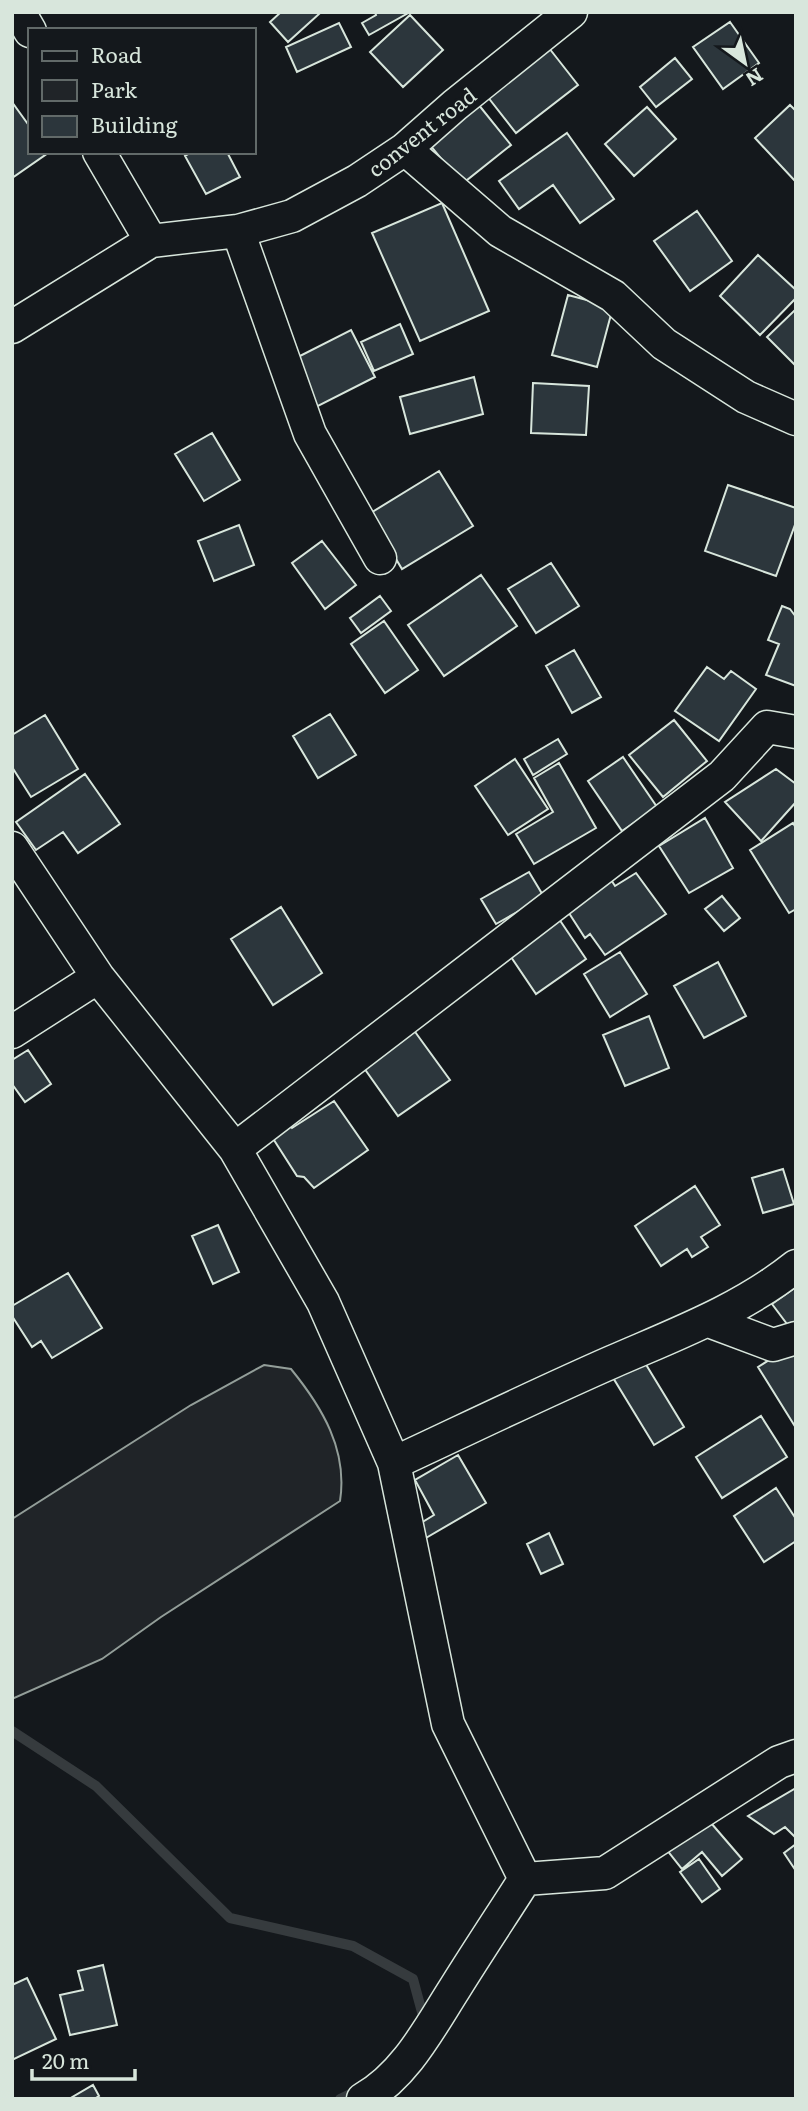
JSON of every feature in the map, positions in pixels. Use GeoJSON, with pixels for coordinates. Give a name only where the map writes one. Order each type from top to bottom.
{"type":"FeatureCollection","features":[{"type":"Feature","properties":{"kind":"street"},"geometry":{"type":"LineString","coordinates":[[19,12],[28,28]]}},
{"type":"Feature","properties":{"kind":"street","name":"convent road"},"geometry":{"type":"LineString","coordinates":[[151,242],[238,231],[292,216],[357,181],[405,149],[455,105],[572,12]]}},
{"type":"Feature","properties":{"kind":"street"},"geometry":{"type":"LineString","coordinates":[[405,149],[500,231],[613,296],[664,344],[746,397],[796,419]]}},
{"type":"Feature","properties":{"kind":"street"},"geometry":{"type":"LineString","coordinates":[[12,327],[151,242],[100,154]]}},
{"type":"Feature","properties":{"kind":"street"},"geometry":{"type":"LineString","coordinates":[[238,231],[310,434],[380,558]]}},
{"type":"Feature","properties":{"kind":"street"},"geometry":{"type":"LineString","coordinates":[[235,1149],[722,776],[767,727],[796,732]]}},
{"type":"Feature","properties":{"kind":"street"},"geometry":{"type":"LineString","coordinates":[[12,848],[99,977],[235,1149],[323,1302],[394,1463],[448,1724],[525,1879]]}},
{"type":"Feature","properties":{"kind":"street"},"geometry":{"type":"LineString","coordinates":[[12,1032],[99,977]]}},
{"type":"Feature","properties":{"kind":"street"},"geometry":{"type":"LineString","coordinates":[[394,1463],[613,1361],[709,1321],[796,1266]]}},
{"type":"Feature","properties":{"kind":"street"},"geometry":{"type":"LineString","coordinates":[[709,1321],[773,1345],[796,1338]]}},
{"type":"Feature","properties":{"kind":"street"},"geometry":{"type":"LineString","coordinates":[[525,1879],[605,1873],[779,1762],[796,1756]]}},
{"type":"Feature","properties":{"kind":"street"},"geometry":{"type":"LineString","coordinates":[[363,2099],[396,2075],[525,1879]]}},
{"type":"Feature","properties":{"kind":"green space"},"geometry":{"type":"Polygon","coordinates":[[[264,1365],[291,1369],[322,1414],[330,1430],[340,1464],[340,1501],[161,1617],[102,1659],[12,1699],[12,1519],[191,1405],[264,1365]]]}},
{"type":"Feature","properties":{"kind":"building"},"geometry":{"type":"Polygon","coordinates":[[[281,12],[319,14],[288,42],[270,22],[281,12]]]}},
{"type":"Feature","properties":{"kind":"building"},"geometry":{"type":"Polygon","coordinates":[[[375,12],[410,12],[369,35],[362,23],[376,15],[375,12]]]}},
{"type":"Feature","properties":{"kind":"building"},"geometry":{"type":"Polygon","coordinates":[[[410,15],[443,50],[403,87],[370,52],[410,15]]]}},
{"type":"Feature","properties":{"kind":"building"},"geometry":{"type":"Polygon","coordinates":[[[730,22],[759,63],[723,89],[693,47],[730,22]]]}},
{"type":"Feature","properties":{"kind":"building"},"geometry":{"type":"Polygon","coordinates":[[[339,23],[351,47],[297,72],[286,47],[339,23]]]}},
{"type":"Feature","properties":{"kind":"building"},"geometry":{"type":"Polygon","coordinates":[[[549,48],[578,85],[516,133],[487,96],[549,48]]]}},
{"type":"Feature","properties":{"kind":"building"},"geometry":{"type":"Polygon","coordinates":[[[675,58],[692,79],[656,107],[640,87],[675,58]]]}},
{"type":"Feature","properties":{"kind":"building"},"geometry":{"type":"Polygon","coordinates":[[[12,102],[28,124],[28,154],[47,154],[12,178],[12,102]]]}},
{"type":"Feature","properties":{"kind":"building"},"geometry":{"type":"Polygon","coordinates":[[[478,104],[511,145],[462,184],[429,144],[478,104]]]}},
{"type":"Feature","properties":{"kind":"building"},"geometry":{"type":"Polygon","coordinates":[[[790,105],[796,111],[795,181],[755,138],[790,105]]]}},
{"type":"Feature","properties":{"kind":"building"},"geometry":{"type":"Polygon","coordinates":[[[647,107],[676,139],[634,176],[605,144],[647,107]]]}},
{"type":"Feature","properties":{"kind":"building"},"geometry":{"type":"Polygon","coordinates":[[[567,133],[614,199],[580,223],[553,185],[519,209],[499,181],[567,133]]]}},
{"type":"Feature","properties":{"kind":"building"},"geometry":{"type":"Polygon","coordinates":[[[228,154],[240,177],[206,194],[185,156],[228,154]]]}},
{"type":"Feature","properties":{"kind":"building"},"geometry":{"type":"Polygon","coordinates":[[[442,203],[489,311],[420,341],[372,233],[442,203]]]}},
{"type":"Feature","properties":{"kind":"building"},"geometry":{"type":"Polygon","coordinates":[[[697,211],[732,261],[690,291],[654,241],[697,211]]]}},
{"type":"Feature","properties":{"kind":"building"},"geometry":{"type":"Polygon","coordinates":[[[758,255],[796,290],[796,298],[760,335],[720,296],[758,255]]]}},
{"type":"Feature","properties":{"kind":"building"},"geometry":{"type":"Polygon","coordinates":[[[568,295],[613,307],[597,367],[552,355],[568,295]]]}},
{"type":"Feature","properties":{"kind":"building"},"geometry":{"type":"Polygon","coordinates":[[[796,309],[796,366],[767,337],[796,309]]]}},
{"type":"Feature","properties":{"kind":"building"},"geometry":{"type":"Polygon","coordinates":[[[400,324],[413,354],[374,371],[361,342],[400,324]]]}},
{"type":"Feature","properties":{"kind":"building"},"geometry":{"type":"Polygon","coordinates":[[[351,330],[375,377],[314,408],[290,361],[351,330]]]}},
{"type":"Feature","properties":{"kind":"building"},"geometry":{"type":"Polygon","coordinates":[[[474,377],[483,414],[410,434],[400,397],[474,377]]]}},
{"type":"Feature","properties":{"kind":"building"},"geometry":{"type":"Polygon","coordinates":[[[533,383],[589,386],[586,435],[531,433],[533,383]]]}},
{"type":"Feature","properties":{"kind":"building"},"geometry":{"type":"Polygon","coordinates":[[[212,433],[240,480],[204,501],[175,454],[212,433]]]}},
{"type":"Feature","properties":{"kind":"building"},"geometry":{"type":"Polygon","coordinates":[[[439,471],[473,526],[402,569],[369,514],[439,471]]]}},
{"type":"Feature","properties":{"kind":"building"},"geometry":{"type":"Polygon","coordinates":[[[728,485],[796,508],[796,522],[776,576],[705,551],[728,485]]]}},
{"type":"Feature","properties":{"kind":"building"},"geometry":{"type":"Polygon","coordinates":[[[239,525],[254,565],[214,581],[198,541],[239,525]]]}},
{"type":"Feature","properties":{"kind":"building"},"geometry":{"type":"Polygon","coordinates":[[[322,541],[356,585],[325,609],[292,563],[322,541]]]}},
{"type":"Feature","properties":{"kind":"building"},"geometry":{"type":"Polygon","coordinates":[[[551,563],[579,606],[536,633],[508,589],[551,563]]]}},
{"type":"Feature","properties":{"kind":"building"},"geometry":{"type":"Polygon","coordinates":[[[481,575],[517,626],[444,676],[408,625],[481,575]]]}},
{"type":"Feature","properties":{"kind":"building"},"geometry":{"type":"Polygon","coordinates":[[[380,596],[391,611],[361,633],[350,618],[380,596]]]}},
{"type":"Feature","properties":{"kind":"building"},"geometry":{"type":"Polygon","coordinates":[[[782,606],[790,609],[796,617],[796,686],[766,675],[779,644],[768,640],[782,606]]]}},
{"type":"Feature","properties":{"kind":"building"},"geometry":{"type":"Polygon","coordinates":[[[384,621],[418,670],[385,693],[351,644],[384,621]]]}},
{"type":"Feature","properties":{"kind":"building"},"geometry":{"type":"Polygon","coordinates":[[[574,650],[601,697],[572,713],[546,666],[574,650]]]}},
{"type":"Feature","properties":{"kind":"building"},"geometry":{"type":"Polygon","coordinates":[[[707,667],[724,679],[731,671],[756,689],[719,741],[675,711],[707,667]]]}},
{"type":"Feature","properties":{"kind":"building"},"geometry":{"type":"Polygon","coordinates":[[[330,714],[356,755],[318,778],[293,736],[330,714]]]}},
{"type":"Feature","properties":{"kind":"building"},"geometry":{"type":"Polygon","coordinates":[[[45,715],[78,769],[31,797],[12,767],[12,735],[45,715]]]}},
{"type":"Feature","properties":{"kind":"building"},"geometry":{"type":"Polygon","coordinates":[[[674,720],[707,761],[663,797],[629,755],[674,720]]]}},
{"type":"Feature","properties":{"kind":"building"},"geometry":{"type":"Polygon","coordinates":[[[558,739],[567,754],[533,775],[524,759],[558,739]]]}},
{"type":"Feature","properties":{"kind":"building"},"geometry":{"type":"Polygon","coordinates":[[[623,757],[657,807],[622,831],[588,781],[623,757]]]}},
{"type":"Feature","properties":{"kind":"building"},"geometry":{"type":"Polygon","coordinates":[[[515,759],[548,809],[508,835],[475,786],[515,759]]]}},
{"type":"Feature","properties":{"kind":"building"},"geometry":{"type":"Polygon","coordinates":[[[559,763],[596,828],[534,864],[516,834],[553,812],[534,778],[559,763]]]}},
{"type":"Feature","properties":{"kind":"building"},"geometry":{"type":"Polygon","coordinates":[[[776,769],[796,784],[796,802],[761,841],[725,802],[776,769]]]}},
{"type":"Feature","properties":{"kind":"building"},"geometry":{"type":"Polygon","coordinates":[[[85,774],[120,824],[78,853],[63,832],[36,850],[16,822],[85,774]]]}},
{"type":"Feature","properties":{"kind":"building"},"geometry":{"type":"Polygon","coordinates":[[[705,818],[733,868],[689,893],[659,846],[705,818]]]}},
{"type":"Feature","properties":{"kind":"building"},"geometry":{"type":"Polygon","coordinates":[[[793,823],[796,828],[796,909],[789,913],[750,850],[793,823]]]}},
{"type":"Feature","properties":{"kind":"building"},"geometry":{"type":"Polygon","coordinates":[[[529,872],[544,897],[496,924],[481,899],[529,872]]]}},
{"type":"Feature","properties":{"kind":"building"},"geometry":{"type":"Polygon","coordinates":[[[636,873],[666,914],[605,955],[590,934],[585,938],[567,910],[610,878],[615,886],[636,873]]]}},
{"type":"Feature","properties":{"kind":"building"},"geometry":{"type":"Polygon","coordinates":[[[722,896],[740,918],[724,931],[705,909],[722,896]]]}},
{"type":"Feature","properties":{"kind":"building"},"geometry":{"type":"Polygon","coordinates":[[[281,907],[322,973],[273,1005],[231,939],[281,907]]]}},
{"type":"Feature","properties":{"kind":"building"},"geometry":{"type":"Polygon","coordinates":[[[557,916],[586,959],[536,994],[507,951],[557,916]]]}},
{"type":"Feature","properties":{"kind":"building"},"geometry":{"type":"Polygon","coordinates":[[[620,952],[647,994],[610,1017],[584,974],[620,952]]]}},
{"type":"Feature","properties":{"kind":"building"},"geometry":{"type":"Polygon","coordinates":[[[718,962],[746,1016],[704,1038],[674,986],[718,962]]]}},
{"type":"Feature","properties":{"kind":"building"},"geometry":{"type":"Polygon","coordinates":[[[649,1016],[669,1068],[625,1086],[603,1035],[649,1016]]]}},
{"type":"Feature","properties":{"kind":"building"},"geometry":{"type":"Polygon","coordinates":[[[413,1029],[450,1080],[398,1116],[364,1068],[413,1029]]]}},
{"type":"Feature","properties":{"kind":"building"},"geometry":{"type":"Polygon","coordinates":[[[28,1050],[51,1084],[25,1102],[12,1084],[12,1060],[28,1050]]]}},
{"type":"Feature","properties":{"kind":"building"},"geometry":{"type":"Polygon","coordinates":[[[334,1101],[368,1150],[314,1188],[304,1177],[297,1176],[272,1137],[288,1122],[292,1128],[334,1101]]]}},
{"type":"Feature","properties":{"kind":"building"},"geometry":{"type":"Polygon","coordinates":[[[783,1169],[794,1204],[763,1213],[752,1178],[783,1169]]]}},
{"type":"Feature","properties":{"kind":"building"},"geometry":{"type":"Polygon","coordinates":[[[695,1186],[720,1225],[701,1237],[708,1247],[692,1257],[687,1249],[661,1266],[635,1226],[695,1186]]]}},
{"type":"Feature","properties":{"kind":"building"},"geometry":{"type":"Polygon","coordinates":[[[218,1225],[239,1272],[213,1284],[192,1236],[218,1225]]]}},
{"type":"Feature","properties":{"kind":"building"},"geometry":{"type":"Polygon","coordinates":[[[68,1273],[102,1328],[52,1358],[41,1341],[32,1347],[12,1316],[12,1306],[68,1273]]]}},
{"type":"Feature","properties":{"kind":"building"},"geometry":{"type":"Polygon","coordinates":[[[796,1287],[796,1336],[772,1304],[796,1287]]]}},
{"type":"Feature","properties":{"kind":"building"},"geometry":{"type":"Polygon","coordinates":[[[796,1343],[796,1428],[758,1367],[796,1343]]]}},
{"type":"Feature","properties":{"kind":"building"},"geometry":{"type":"Polygon","coordinates":[[[642,1358],[684,1427],[654,1445],[612,1376],[642,1358]]]}},
{"type":"Feature","properties":{"kind":"building"},"geometry":{"type":"Polygon","coordinates":[[[761,1416],[787,1457],[722,1498],[696,1457],[761,1416]]]}},
{"type":"Feature","properties":{"kind":"building"},"geometry":{"type":"Polygon","coordinates":[[[458,1455],[486,1503],[419,1542],[411,1529],[434,1515],[415,1480],[458,1455]]]}},
{"type":"Feature","properties":{"kind":"building"},"geometry":{"type":"Polygon","coordinates":[[[776,1488],[796,1519],[796,1541],[764,1562],[734,1516],[776,1488]]]}},
{"type":"Feature","properties":{"kind":"building"},"geometry":{"type":"Polygon","coordinates":[[[549,1533],[563,1564],[541,1574],[527,1544],[549,1533]]]}},
{"type":"Feature","properties":{"kind":"building"},"geometry":{"type":"Polygon","coordinates":[[[796,1788],[796,1838],[785,1827],[774,1834],[748,1816],[796,1788]]]}},
{"type":"Feature","properties":{"kind":"building"},"geometry":{"type":"Polygon","coordinates":[[[705,1816],[742,1859],[722,1876],[702,1852],[682,1869],[667,1850],[705,1816]]]}},
{"type":"Feature","properties":{"kind":"building"},"geometry":{"type":"Polygon","coordinates":[[[796,1844],[796,1871],[784,1853],[796,1844]]]}},
{"type":"Feature","properties":{"kind":"building"},"geometry":{"type":"Polygon","coordinates":[[[699,1859],[720,1889],[702,1902],[680,1872],[699,1859]]]}},
{"type":"Feature","properties":{"kind":"building"},"geometry":{"type":"Polygon","coordinates":[[[103,1965],[117,2025],[70,2035],[60,1995],[83,1990],[78,1971],[103,1965]]]}},
{"type":"Feature","properties":{"kind":"building"},"geometry":{"type":"Polygon","coordinates":[[[27,1978],[56,2039],[12,2060],[12,1985],[27,1978]]]}},
{"type":"Feature","properties":{"kind":"building"},"geometry":{"type":"Polygon","coordinates":[[[93,2085],[99,2096],[94,2099],[69,2099],[93,2085]]]}},
{"type":"Feature","properties":{"kind":"waterway"},"geometry":{"type":"LineString","coordinates":[[12,1731],[96,1786],[230,1918],[353,1946],[413,1979],[423,2016],[419,2023]]}},
{"type":"Feature","properties":{"kind":"waterway"},"geometry":{"type":"LineString","coordinates":[[340,2099],[359,2090]]}}]}
